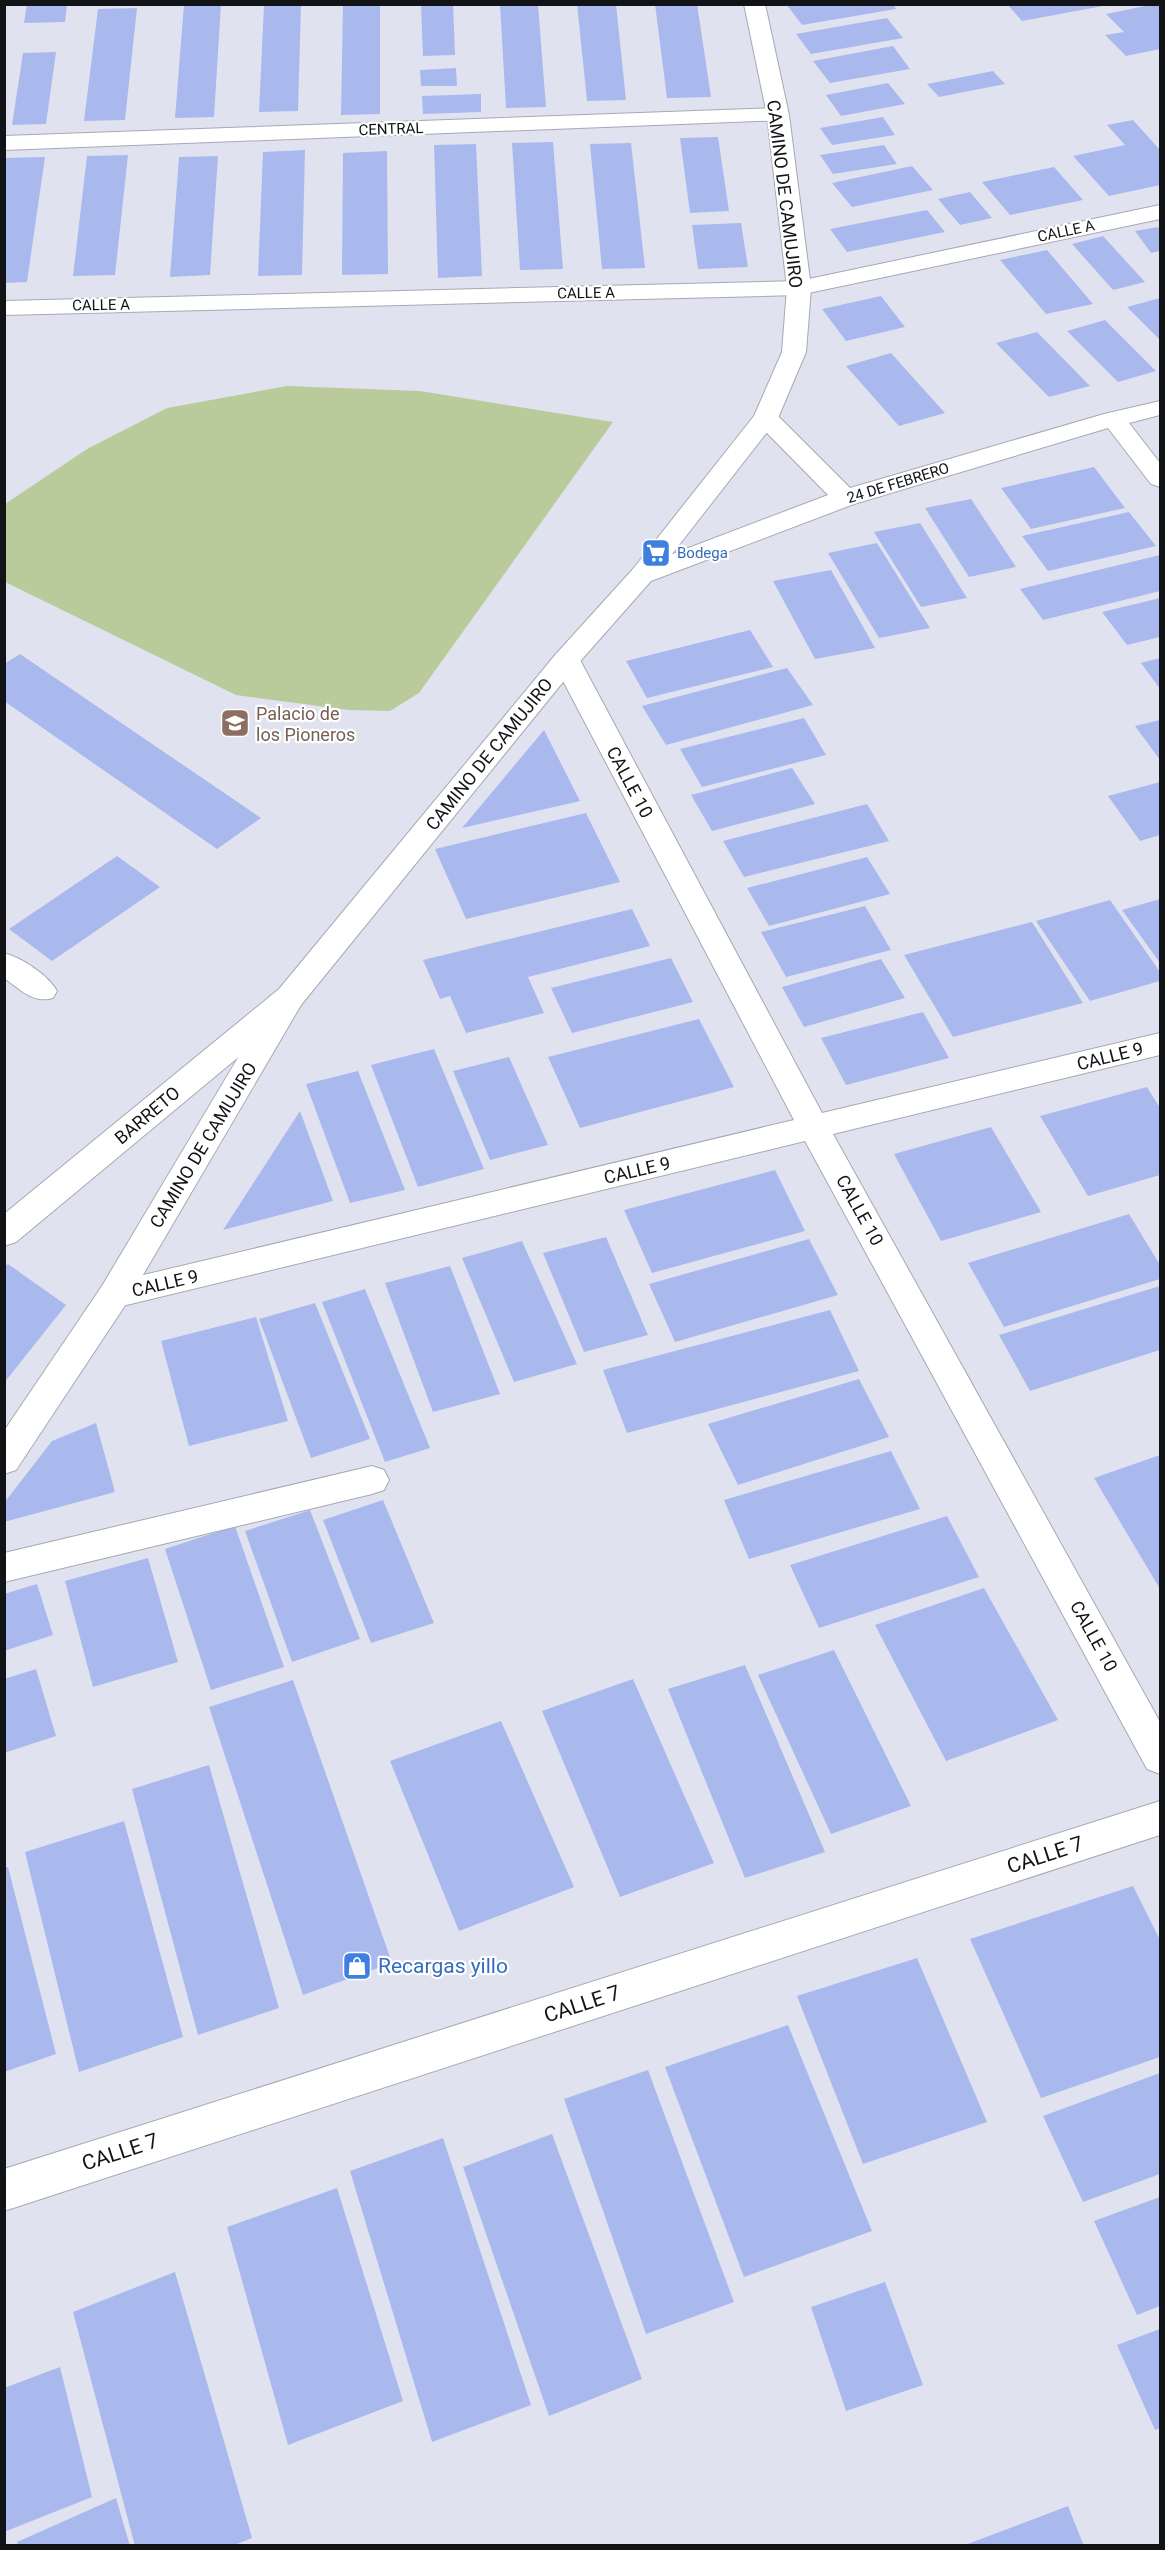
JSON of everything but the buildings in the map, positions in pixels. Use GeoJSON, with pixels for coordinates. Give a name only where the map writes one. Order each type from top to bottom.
{"type":"FeatureCollection","features":[{"type":"Feature","properties":{"kind":"street","name":"CAMINO DE CAMUJIRO"},"geometry":{"type":"LineString","coordinates":[[4,1460],[114,1295],[290,997],[566,660],[642,575],[766,418],[794,352],[799,288],[778,115],[754,4]]}},
{"type":"Feature","properties":{"kind":"street","name":"CENTRAL"},"geometry":{"type":"LineString","coordinates":[[4,143],[778,115]]}},
{"type":"Feature","properties":{"kind":"street","name":"CALLE A"},"geometry":{"type":"LineString","coordinates":[[4,308],[799,288],[1161,212]]}},
{"type":"Feature","properties":{"kind":"street","name":"24 DE FEBRERO"},"geometry":{"type":"LineString","coordinates":[[642,575],[845,498],[1113,419],[1161,408]]}},
{"type":"Feature","properties":{"kind":"street"},"geometry":{"type":"LineString","coordinates":[[766,418],[845,498]]}},
{"type":"Feature","properties":{"kind":"street"},"geometry":{"type":"LineString","coordinates":[[1113,419],[1161,479]]}},
{"type":"Feature","properties":{"kind":"street","name":"CALLE 10"},"geometry":{"type":"LineString","coordinates":[[566,660],[814,1128],[1161,1757]]}},
{"type":"Feature","properties":{"kind":"street","name":"BARRETO"},"geometry":{"type":"LineString","coordinates":[[4,1233],[290,997]]}},
{"type":"Feature","properties":{"kind":"street","name":"CALLE 9"},"geometry":{"type":"LineString","coordinates":[[114,1295],[1161,1044]]}},
{"type":"Feature","properties":{"kind":"street","name":"CALLE 7"},"geometry":{"type":"LineString","coordinates":[[4,2190],[1161,1818]]}},
{"type":"Feature","properties":{"kind":"lane"},"geometry":{"type":"LineString","coordinates":[[4,963],[43,991]]}},
{"type":"Feature","properties":{"kind":"lane"},"geometry":{"type":"LineString","coordinates":[[4,1568],[372,1480]]}},
{"type":"Feature","properties":{"kind":"green space"},"geometry":{"type":"Polygon","coordinates":[[[287,386],[420,391],[613,422],[419,693],[390,711],[349,710],[236,695],[5,582],[5,504],[87,449],[167,408],[287,386]]]}},
{"type":"Feature","properties":{"kind":"place","name":"Bodega"},"geometry":{"type":"Point","coordinates":[656,553]}},
{"type":"Feature","properties":{"kind":"place","name":"Palacio de los Pioneros"},"geometry":{"type":"Point","coordinates":[235,723]}},
{"type":"Feature","properties":{"kind":"place","name":"Recargas yillo"},"geometry":{"type":"Point","coordinates":[357,1966]}}]}
